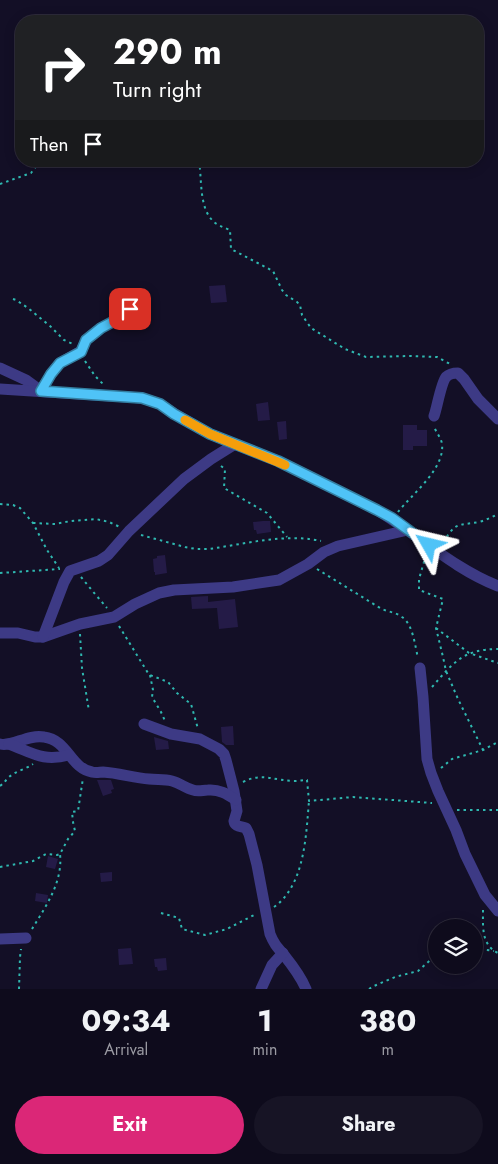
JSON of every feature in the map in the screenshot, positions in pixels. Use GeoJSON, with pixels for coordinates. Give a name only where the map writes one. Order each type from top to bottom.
{"type":"FeatureCollection","features":[{"type":"Feature","properties":{"kind":"street"},"geometry":{"type":"LineString","coordinates":[[41,391],[60,363],[81,352],[86,340],[130,309]]}},
{"type":"Feature","properties":{"kind":"street"},"geometry":{"type":"LineString","coordinates":[[0,368],[26,380],[41,391]]}},
{"type":"Feature","properties":{"kind":"street"},"geometry":{"type":"LineString","coordinates":[[434,416],[447,376],[452,373],[458,373],[478,399],[498,419]]}},
{"type":"Feature","properties":{"kind":"street"},"geometry":{"type":"LineString","coordinates":[[0,389],[142,398],[160,404],[210,434],[278,461],[368,505],[392,518],[469,571],[498,586]]}},
{"type":"Feature","properties":{"kind":"street"},"geometry":{"type":"LineString","coordinates":[[43,637],[67,575],[73,569],[99,561],[108,555],[129,531],[184,479],[235,444]]}},
{"type":"Feature","properties":{"kind":"street"},"geometry":{"type":"LineString","coordinates":[[0,633],[18,633],[43,637],[80,624],[114,617],[135,604],[159,593],[174,590],[233,587],[278,580],[308,564],[324,552],[338,546],[408,530]]}},
{"type":"Feature","properties":{"kind":"street"},"geometry":{"type":"LineString","coordinates":[[420,668],[427,759],[465,854],[485,895],[498,911]]}},
{"type":"Feature","properties":{"kind":"street"},"geometry":{"type":"LineString","coordinates":[[144,724],[171,734],[200,739],[219,749],[224,754],[235,795],[237,811],[234,824],[246,828],[249,834],[267,911],[270,934],[276,947],[283,953],[306,989]]}},
{"type":"Feature","properties":{"kind":"street"},"geometry":{"type":"LineString","coordinates":[[5,744],[30,737],[42,736],[58,742],[73,760],[84,769],[93,773],[103,772],[170,780],[194,790],[219,790],[235,795]]}},
{"type":"Feature","properties":{"kind":"street"},"geometry":{"type":"LineString","coordinates":[[5,744],[40,757],[50,758],[69,755]]}},
{"type":"Feature","properties":{"kind":"street"},"geometry":{"type":"LineString","coordinates":[[0,939],[26,938]]}},
{"type":"Feature","properties":{"kind":"street"},"geometry":{"type":"LineString","coordinates":[[261,989],[272,965],[283,953]]}},
{"type":"Feature","properties":{"kind":"path"},"geometry":{"type":"LineString","coordinates":[[0,184],[31,173],[36,167]]}},
{"type":"Feature","properties":{"kind":"path"},"geometry":{"type":"LineString","coordinates":[[199,167],[204,203],[211,220],[230,230],[231,249],[273,271],[286,295],[300,304],[302,315],[311,328],[356,354],[377,358],[410,356],[437,358],[450,364],[458,373]]}},
{"type":"Feature","properties":{"kind":"path"},"geometry":{"type":"LineString","coordinates":[[392,518],[430,477],[441,455],[442,443],[434,426],[434,416]]}},
{"type":"Feature","properties":{"kind":"path"},"geometry":{"type":"LineString","coordinates":[[211,459],[225,469],[224,488],[267,514],[288,538]]}},
{"type":"Feature","properties":{"kind":"path"},"geometry":{"type":"LineString","coordinates":[[0,504],[13,505],[20,508],[33,523],[47,550],[60,569],[0,572]]}},
{"type":"Feature","properties":{"kind":"path"},"geometry":{"type":"LineString","coordinates":[[483,750],[446,671],[436,628],[443,599],[420,590],[419,584],[422,568],[433,548],[449,532],[458,525],[481,521],[498,514]]}},
{"type":"Feature","properties":{"kind":"path"},"geometry":{"type":"LineString","coordinates":[[33,523],[55,524],[71,520],[96,519],[109,522],[129,531],[196,549],[209,549],[288,538],[315,540],[338,546]]}},
{"type":"Feature","properties":{"kind":"path"},"geometry":{"type":"LineString","coordinates":[[308,564],[386,612],[398,614],[405,619],[413,636],[420,668]]}},
{"type":"Feature","properties":{"kind":"path"},"geometry":{"type":"LineString","coordinates":[[73,569],[114,617],[150,675],[153,690],[152,697],[171,734]]}},
{"type":"Feature","properties":{"kind":"path"},"geometry":{"type":"LineString","coordinates":[[80,624],[82,668],[89,711]]}},
{"type":"Feature","properties":{"kind":"path"},"geometry":{"type":"LineString","coordinates":[[436,628],[469,653],[498,663]]}},
{"type":"Feature","properties":{"kind":"path"},"geometry":{"type":"LineString","coordinates":[[423,697],[458,659],[469,653],[498,649]]}},
{"type":"Feature","properties":{"kind":"path"},"geometry":{"type":"LineString","coordinates":[[150,675],[168,682],[177,693],[190,702],[200,739]]}},
{"type":"Feature","properties":{"kind":"path"},"geometry":{"type":"LineString","coordinates":[[434,778],[442,766],[452,759],[483,750],[498,742]]}},
{"type":"Feature","properties":{"kind":"path"},"geometry":{"type":"LineString","coordinates":[[0,786],[40,757]]}},
{"type":"Feature","properties":{"kind":"path"},"geometry":{"type":"LineString","coordinates":[[19,989],[22,948],[53,893],[60,869],[60,854],[68,839],[76,830],[72,812],[78,810],[84,769]]}},
{"type":"Feature","properties":{"kind":"path"},"geometry":{"type":"LineString","coordinates":[[161,913],[179,918],[181,927],[184,930],[205,935],[227,929],[252,916],[267,911],[279,903],[289,891],[303,856],[309,801],[307,780],[294,781],[261,776],[252,777],[244,781],[235,795]]}},
{"type":"Feature","properties":{"kind":"path"},"geometry":{"type":"LineString","coordinates":[[309,801],[353,797],[446,807],[498,810]]}},
{"type":"Feature","properties":{"kind":"path"},"geometry":{"type":"LineString","coordinates":[[0,868],[33,861],[46,854],[60,854]]}},
{"type":"Feature","properties":{"kind":"path"},"geometry":{"type":"LineString","coordinates":[[485,895],[483,907],[484,934],[486,942],[496,952]]}},
{"type":"Feature","properties":{"kind":"path"},"geometry":{"type":"LineString","coordinates":[[483,950],[496,952]]}},
{"type":"Feature","properties":{"kind":"path"},"geometry":{"type":"LineString","coordinates":[[369,989],[418,970],[428,962]]}},
{"type":"Feature","properties":{"kind":"building"},"geometry":{"type":"Polygon","coordinates":[[[225,285],[227,302],[211,303],[209,286],[225,285]]]}},
{"type":"Feature","properties":{"kind":"building"},"geometry":{"type":"Polygon","coordinates":[[[268,402],[270,420],[258,421],[256,404],[268,402]]]}},
{"type":"Feature","properties":{"kind":"building"},"geometry":{"type":"Polygon","coordinates":[[[286,421],[287,439],[279,440],[277,422],[286,421]]]}},
{"type":"Feature","properties":{"kind":"building"},"geometry":{"type":"Polygon","coordinates":[[[403,425],[417,425],[417,430],[427,430],[427,446],[413,446],[413,450],[403,450],[403,425]]]}},
{"type":"Feature","properties":{"kind":"building"},"geometry":{"type":"Polygon","coordinates":[[[270,521],[271,532],[257,534],[256,530],[254,530],[253,522],[270,521]]]}},
{"type":"Feature","properties":{"kind":"building"},"geometry":{"type":"Polygon","coordinates":[[[165,555],[167,573],[155,575],[153,559],[157,558],[157,556],[165,555]]]}},
{"type":"Feature","properties":{"kind":"building"},"geometry":{"type":"Polygon","coordinates":[[[208,596],[208,602],[235,599],[238,627],[219,629],[217,608],[192,609],[191,597],[208,596]]]}},
{"type":"Feature","properties":{"kind":"building"},"geometry":{"type":"Polygon","coordinates":[[[233,726],[234,745],[226,745],[222,742],[221,727],[233,726]]]}},
{"type":"Feature","properties":{"kind":"building"},"geometry":{"type":"Polygon","coordinates":[[[154,737],[168,741],[169,749],[156,750],[154,737]]]}},
{"type":"Feature","properties":{"kind":"building"},"geometry":{"type":"Polygon","coordinates":[[[97,780],[111,780],[114,789],[111,790],[112,793],[103,796],[97,780]]]}},
{"type":"Feature","properties":{"kind":"building"},"geometry":{"type":"Polygon","coordinates":[[[48,856],[58,859],[55,869],[46,867],[48,856]]]}},
{"type":"Feature","properties":{"kind":"building"},"geometry":{"type":"Polygon","coordinates":[[[112,872],[112,881],[101,882],[100,873],[112,872]]]}},
{"type":"Feature","properties":{"kind":"building"},"geometry":{"type":"Polygon","coordinates":[[[36,893],[48,895],[47,903],[35,901],[36,893]]]}},
{"type":"Feature","properties":{"kind":"building"},"geometry":{"type":"Polygon","coordinates":[[[131,948],[133,964],[119,965],[118,949],[131,948]]]}},
{"type":"Feature","properties":{"kind":"building"},"geometry":{"type":"Polygon","coordinates":[[[166,958],[167,970],[158,971],[157,967],[155,967],[154,959],[166,958]]]}},
{"type":"Feature","properties":{"kind":"slow traffic"},"geometry":{"type":"LineString","coordinates":[[185,420],[210,434],[285,465]]}},
{"type":"Feature","properties":{"kind":"route"},"geometry":{"type":"LineString","coordinates":[[130,309],[86,340],[81,352],[60,363],[41,391],[142,398],[160,404],[210,434],[278,461],[377,510],[392,518],[429,545]]}}]}
